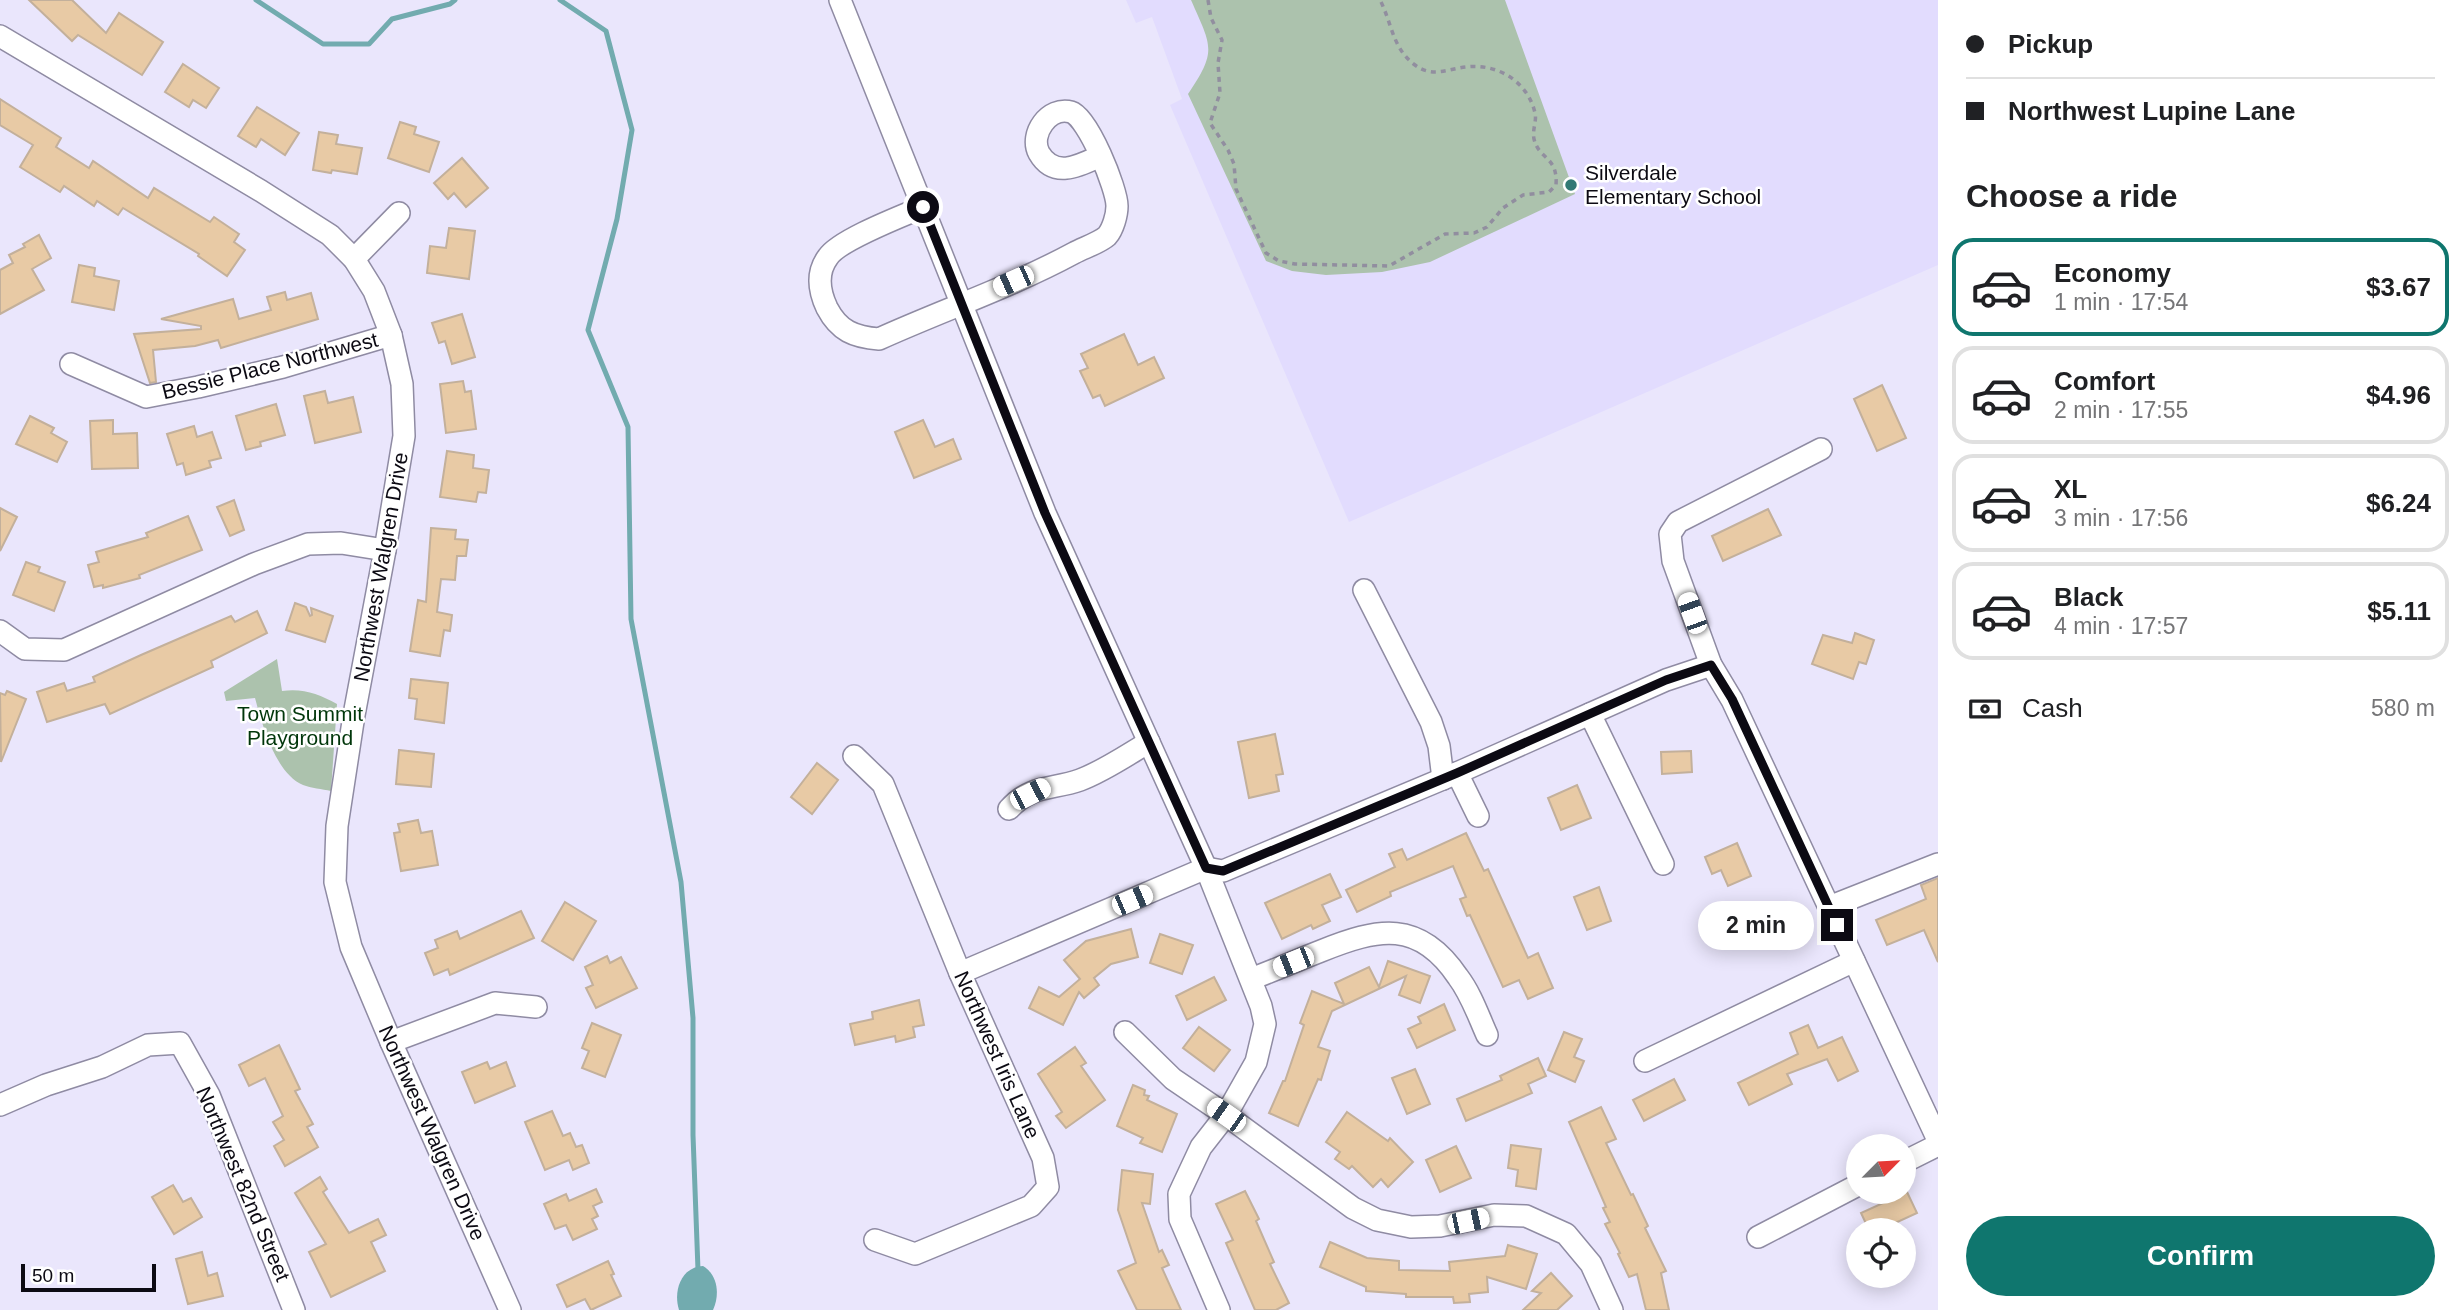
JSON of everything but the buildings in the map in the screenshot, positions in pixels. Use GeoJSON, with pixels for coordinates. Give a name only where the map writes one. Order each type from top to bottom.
{"type":"FeatureCollection","features":[{"type":"Feature","properties":{"kind":"street"},"geometry":{"type":"LineString","coordinates":[[840,0],[1045,513],[1206,868],[1251,979],[1265,1024],[1262,1042],[1247,1080],[1226,1115],[1201,1147],[1179,1194],[1180,1219],[1219,1310]]}},
{"type":"Feature","properties":{"kind":"street","name":"Northwest Walgren Drive"},"geometry":{"type":"LineString","coordinates":[[0,36],[330,235],[354,259],[374,291],[391,335],[402,384],[404,436],[354,715],[337,826],[335,882],[351,947],[510,1310]]}},
{"type":"Feature","properties":{"kind":"street"},"geometry":{"type":"LineString","coordinates":[[923,207],[846,243],[828,255],[819,284],[834,321],[849,334],[879,339],[1063,260],[1107,236],[1115,220],[1117,204],[1100,156]]}},
{"type":"Feature","properties":{"kind":"street"},"geometry":{"type":"LineString","coordinates":[[354,259],[399,213]]}},
{"type":"Feature","properties":{"kind":"street","name":"Bessie Place Northwest"},"geometry":{"type":"LineString","coordinates":[[71,364],[146,397],[283,367],[391,335]]}},
{"type":"Feature","properties":{"kind":"street"},"geometry":{"type":"LineString","coordinates":[[1821,449],[1685,516],[1670,534],[1673,561],[1711,665],[1732,699],[1938,1143],[1916,1155]]}},
{"type":"Feature","properties":{"kind":"street"},"geometry":{"type":"LineString","coordinates":[[0,631],[25,649],[64,650],[254,564],[308,544],[341,542],[385,550]]}},
{"type":"Feature","properties":{"kind":"street"},"geometry":{"type":"LineString","coordinates":[[1364,590],[1432,722],[1450,776],[1478,816]]}},
{"type":"Feature","properties":{"kind":"street"},"geometry":{"type":"LineString","coordinates":[[960,973],[1206,868],[1223,871],[1450,776],[1666,680],[1711,665]]}},
{"type":"Feature","properties":{"kind":"street"},"geometry":{"type":"LineString","coordinates":[[1590,714],[1663,864]]}},
{"type":"Feature","properties":{"kind":"street"},"geometry":{"type":"LineString","coordinates":[[1009,809],[1017,800],[1043,787],[1079,780],[1149,742]]}},
{"type":"Feature","properties":{"kind":"street","name":"Northwest Iris Lane"},"geometry":{"type":"LineString","coordinates":[[854,756],[883,784],[960,973],[1043,1158],[1048,1187],[1031,1206],[915,1254],[876,1240]]}},
{"type":"Feature","properties":{"kind":"street"},"geometry":{"type":"LineString","coordinates":[[1829,907],[1938,864]]}},
{"type":"Feature","properties":{"kind":"street"},"geometry":{"type":"LineString","coordinates":[[1251,979],[1358,937],[1391,932],[1413,937],[1430,946],[1458,975],[1487,1035]]}},
{"type":"Feature","properties":{"kind":"street"},"geometry":{"type":"LineString","coordinates":[[1645,1061],[1854,961]]}},
{"type":"Feature","properties":{"kind":"street"},"geometry":{"type":"LineString","coordinates":[[391,1042],[495,1003],[536,1007]]}},
{"type":"Feature","properties":{"kind":"street"},"geometry":{"type":"LineString","coordinates":[[1125,1032],[1173,1079],[1353,1208],[1377,1220],[1410,1227],[1440,1226],[1494,1215],[1526,1216],[1566,1234],[1591,1264],[1612,1310]]}},
{"type":"Feature","properties":{"kind":"street","name":"Northwest 82nd Street"},"geometry":{"type":"LineString","coordinates":[[0,1105],[46,1085],[102,1067],[148,1045],[180,1043],[209,1095],[294,1310]]}},
{"type":"Feature","properties":{"kind":"street"},"geometry":{"type":"LineString","coordinates":[[1758,1237],[1846,1191]]}},
{"type":"Feature","properties":{"kind":"path"},"geometry":{"type":"LineString","coordinates":[[1208,0],[1211,18],[1223,40],[1217,63],[1220,93],[1210,123],[1228,150],[1234,164],[1236,189],[1266,253],[1279,261],[1295,264],[1381,266],[1397,262],[1445,234],[1474,233],[1487,227],[1503,208],[1522,195],[1549,192],[1556,186],[1557,172],[1534,142],[1533,127],[1537,117],[1529,96],[1520,83],[1500,70],[1490,68],[1466,67],[1445,73],[1430,72],[1417,67],[1401,52],[1380,0]]}},
{"type":"Feature","properties":{"kind":"shaded area","name":"Silverdale Elementary School"},"geometry":{"type":"Polygon","coordinates":[[[1126,0],[1938,0],[1938,265],[1349,522],[1170,105],[1182,99],[1152,17],[1136,23],[1126,0]]]}},
{"type":"Feature","properties":{"kind":"shaded area"},"geometry":{"type":"Polygon","coordinates":[[[703,1266],[715,1280],[716,1298],[713,1310],[679,1310],[677,1295],[680,1281],[695,1267],[703,1266]]]}},
{"type":"Feature","properties":{"kind":"green space"},"geometry":{"type":"Polygon","coordinates":[[[1191,0],[1505,0],[1575,194],[1430,262],[1382,272],[1326,275],[1292,271],[1266,261],[1188,94],[1204,67],[1208,48],[1207,38],[1191,0]]]}},
{"type":"Feature","properties":{"kind":"green space","name":"Town Summit Playground"},"geometry":{"type":"Polygon","coordinates":[[[277,659],[282,691],[311,693],[337,704],[331,791],[303,785],[285,770],[271,747],[255,698],[226,701],[224,692],[277,659]]]}},
{"type":"Feature","properties":{"kind":"waterway"},"geometry":{"type":"LineString","coordinates":[[256,0],[323,44],[369,44],[392,19],[450,4],[455,0]]}},
{"type":"Feature","properties":{"kind":"waterway"},"geometry":{"type":"LineString","coordinates":[[560,0],[606,31],[632,130],[617,219],[588,330],[628,427],[631,619],[681,882],[693,1018],[693,1135],[698,1270]]}},
{"type":"Feature","properties":{"kind":"place","name":"Silverdale Elementary School"},"geometry":{"type":"Point","coordinates":[1571,185]}},
{"type":"Feature","properties":{"kind":"route"},"geometry":{"type":"LineString","coordinates":[[923,207],[1045,513],[1206,868],[1223,871],[1457,773],[1666,680],[1711,665],[1732,699],[1837,925]]}}]}
